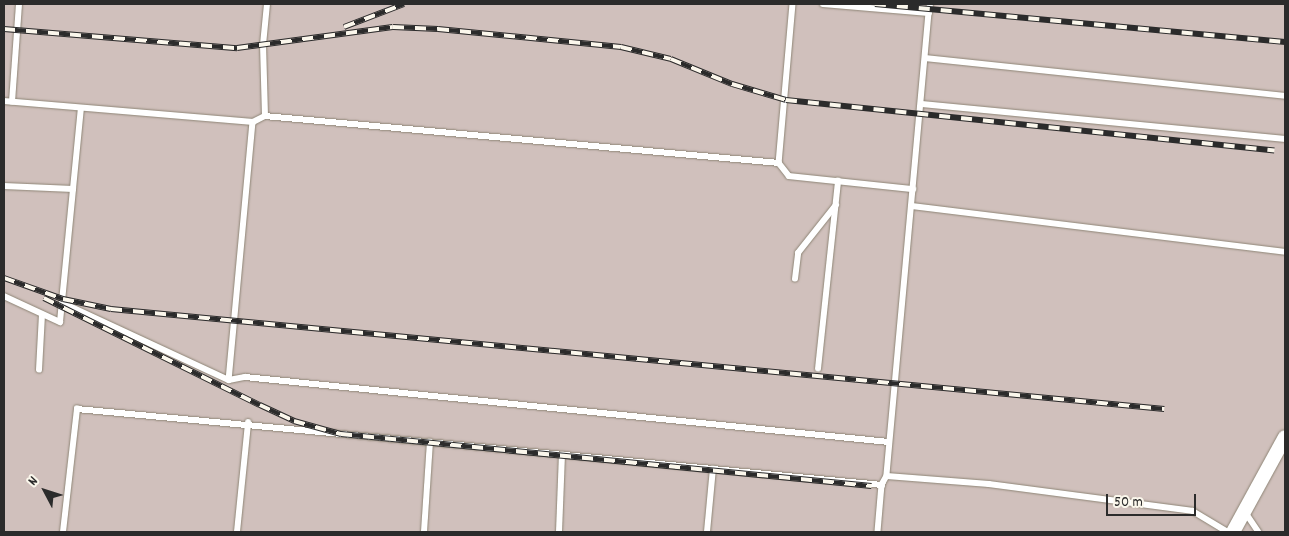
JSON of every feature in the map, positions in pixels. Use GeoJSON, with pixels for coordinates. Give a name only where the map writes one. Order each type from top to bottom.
{"type":"FeatureCollection","features":[{"type":"Feature","properties":{"kind":"street"},"geometry":{"type":"LineString","coordinates":[[1233,532],[1285,437]]}},
{"type":"Feature","properties":{"kind":"lane"},"geometry":{"type":"LineString","coordinates":[[12,102],[19,4]]}},
{"type":"Feature","properties":{"kind":"lane"},"geometry":{"type":"LineString","coordinates":[[265,116],[263,45],[267,4]]}},
{"type":"Feature","properties":{"kind":"lane"},"geometry":{"type":"LineString","coordinates":[[793,4],[779,163],[789,176],[914,189]]}},
{"type":"Feature","properties":{"kind":"lane"},"geometry":{"type":"LineString","coordinates":[[823,4],[929,13]]}},
{"type":"Feature","properties":{"kind":"lane"},"geometry":{"type":"LineString","coordinates":[[878,532],[882,485],[887,476],[930,4]]}},
{"type":"Feature","properties":{"kind":"lane"},"geometry":{"type":"LineString","coordinates":[[925,58],[1285,96]]}},
{"type":"Feature","properties":{"kind":"lane"},"geometry":{"type":"LineString","coordinates":[[4,102],[253,122],[265,116],[779,163]]}},
{"type":"Feature","properties":{"kind":"lane"},"geometry":{"type":"LineString","coordinates":[[922,104],[1285,139]]}},
{"type":"Feature","properties":{"kind":"lane"},"geometry":{"type":"LineString","coordinates":[[4,296],[60,322],[81,108]]}},
{"type":"Feature","properties":{"kind":"lane"},"geometry":{"type":"LineString","coordinates":[[229,380],[253,122]]}},
{"type":"Feature","properties":{"kind":"lane"},"geometry":{"type":"LineString","coordinates":[[818,369],[838,181]]}},
{"type":"Feature","properties":{"kind":"lane"},"geometry":{"type":"LineString","coordinates":[[4,186],[73,189]]}},
{"type":"Feature","properties":{"kind":"lane"},"geometry":{"type":"LineString","coordinates":[[795,279],[798,253],[836,205]]}},
{"type":"Feature","properties":{"kind":"lane"},"geometry":{"type":"LineString","coordinates":[[912,206],[1285,252]]}},
{"type":"Feature","properties":{"kind":"lane"},"geometry":{"type":"LineString","coordinates":[[62,303],[229,380],[245,377],[889,442]]}},
{"type":"Feature","properties":{"kind":"lane"},"geometry":{"type":"LineString","coordinates":[[39,370],[42,315]]}},
{"type":"Feature","properties":{"kind":"lane"},"geometry":{"type":"LineString","coordinates":[[63,532],[77,409],[248,423],[882,485]]}},
{"type":"Feature","properties":{"kind":"lane"},"geometry":{"type":"LineString","coordinates":[[237,532],[248,423]]}},
{"type":"Feature","properties":{"kind":"lane"},"geometry":{"type":"LineString","coordinates":[[424,532],[430,442]]}},
{"type":"Feature","properties":{"kind":"lane"},"geometry":{"type":"LineString","coordinates":[[559,532],[562,455]]}},
{"type":"Feature","properties":{"kind":"lane"},"geometry":{"type":"LineString","coordinates":[[707,532],[713,469]]}},
{"type":"Feature","properties":{"kind":"lane"},"geometry":{"type":"LineString","coordinates":[[887,476],[989,484],[1193,511],[1228,532]]}},
{"type":"Feature","properties":{"kind":"lane"},"geometry":{"type":"LineString","coordinates":[[1245,511],[1260,532]]}},
{"type":"Feature","properties":{"kind":"shaded area"},"geometry":{"type":"Polygon","coordinates":[[[4,4],[1285,4],[1285,532],[4,532],[4,4]]]}},
{"type":"Feature","properties":{"kind":"railway"},"geometry":{"type":"LineString","coordinates":[[344,27],[404,4]]}},
{"type":"Feature","properties":{"kind":"railway"},"geometry":{"type":"LineString","coordinates":[[875,4],[1285,42]]}},
{"type":"Feature","properties":{"kind":"railway"},"geometry":{"type":"LineString","coordinates":[[4,29],[237,48],[393,27],[438,29],[621,47],[671,59],[732,84],[786,100],[1274,150]]}},
{"type":"Feature","properties":{"kind":"railway"},"geometry":{"type":"LineString","coordinates":[[4,278],[63,299],[111,309],[1164,409]]}},
{"type":"Feature","properties":{"kind":"railway"},"geometry":{"type":"LineString","coordinates":[[44,298],[294,421],[341,434],[871,486]]}}]}
